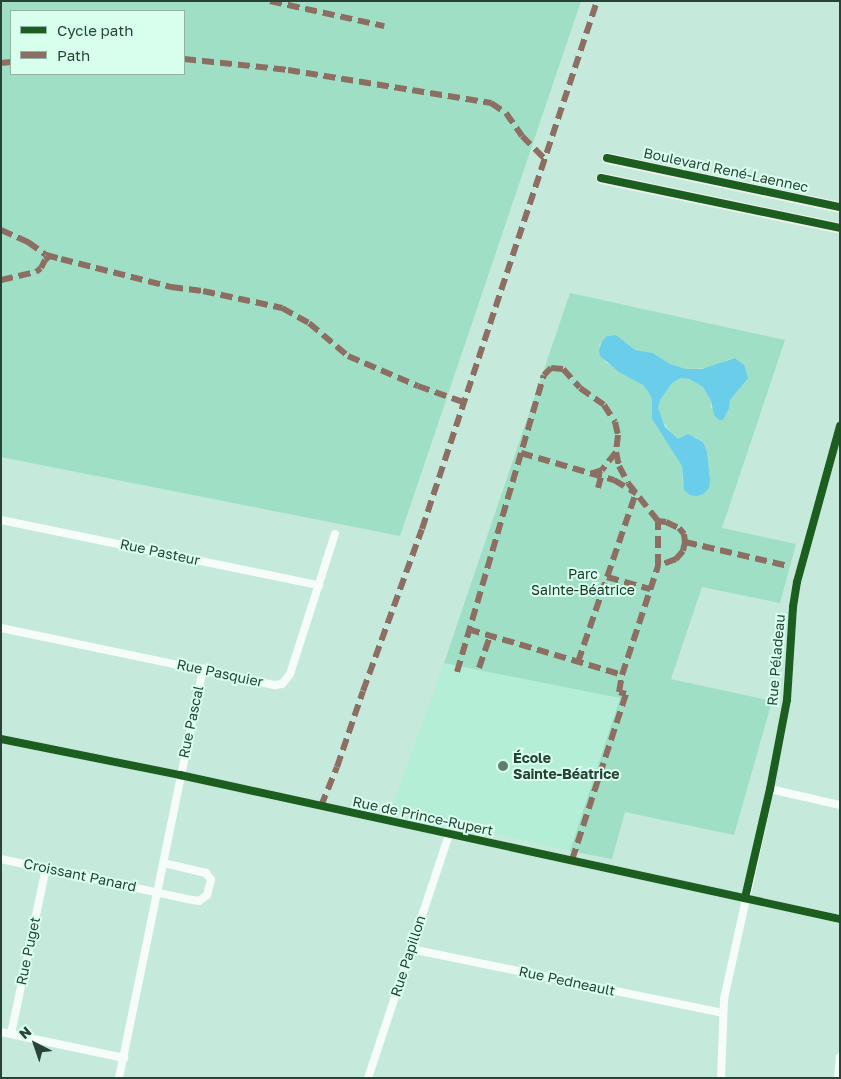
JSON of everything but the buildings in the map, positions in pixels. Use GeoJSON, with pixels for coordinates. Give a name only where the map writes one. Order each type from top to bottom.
{"type":"FeatureCollection","features":[{"type":"Feature","properties":{"kind":"street","name":"Boulevard René-Laennec"},"geometry":{"type":"LineString","coordinates":[[607,158],[840,207]]}},
{"type":"Feature","properties":{"kind":"street"},"geometry":{"type":"LineString","coordinates":[[601,178],[840,228]]}},
{"type":"Feature","properties":{"kind":"street","name":"Rue Péladeau"},"geometry":{"type":"LineString","coordinates":[[721,1078],[723,1013],[787,700],[793,606],[797,582],[840,426]]}},
{"type":"Feature","properties":{"kind":"street","name":"Rue Pasteur"},"geometry":{"type":"LineString","coordinates":[[1,520],[319,585]]}},
{"type":"Feature","properties":{"kind":"street","name":"Rue Pasquier"},"geometry":{"type":"LineString","coordinates":[[1,628],[282,684],[290,674],[335,534]]}},
{"type":"Feature","properties":{"kind":"street","name":"Rue Pascal"},"geometry":{"type":"LineString","coordinates":[[119,1078],[203,669]]}},
{"type":"Feature","properties":{"kind":"street","name":"Rue de Prince-Rupert"},"geometry":{"type":"LineString","coordinates":[[1,739],[840,919]]}},
{"type":"Feature","properties":{"kind":"street"},"geometry":{"type":"LineString","coordinates":[[770,789],[840,805]]}},
{"type":"Feature","properties":{"kind":"street","name":"Rue Papillon"},"geometry":{"type":"LineString","coordinates":[[368,1078],[449,834]]}},
{"type":"Feature","properties":{"kind":"street","name":"Croissant Panard"},"geometry":{"type":"LineString","coordinates":[[1,859],[158,891]]}},
{"type":"Feature","properties":{"kind":"street"},"geometry":{"type":"LineString","coordinates":[[158,891],[199,901],[207,895],[211,885],[209,876],[201,870],[164,863]]}},
{"type":"Feature","properties":{"kind":"street","name":"Rue Puget"},"geometry":{"type":"LineString","coordinates":[[11,1034],[46,868]]}},
{"type":"Feature","properties":{"kind":"street","name":"Rue Pedneault"},"geometry":{"type":"LineString","coordinates":[[411,948],[723,1013]]}},
{"type":"Feature","properties":{"kind":"street"},"geometry":{"type":"LineString","coordinates":[[1,1032],[124,1058]]}},
{"type":"Feature","properties":{"kind":"street"},"geometry":{"type":"LineString","coordinates":[[838,1078],[840,1057]]}},
{"type":"Feature","properties":{"kind":"shaded area","name":"École Sainte-Béatrice"},"geometry":{"type":"Polygon","coordinates":[[[444,663],[621,697],[570,851],[391,810],[444,663]]]}},
{"type":"Feature","properties":{"kind":"green space"},"geometry":{"type":"Polygon","coordinates":[[[1,1],[581,1],[400,536],[1,457],[1,1]]]}},
{"type":"Feature","properties":{"kind":"green space","name":"Parc Sainte-Béatrice"},"geometry":{"type":"Polygon","coordinates":[[[570,293],[785,340],[722,528],[796,544],[780,603],[702,587],[671,679],[772,701],[734,835],[625,812],[612,859],[570,851],[620,698],[444,663],[570,293]],[[616,335],[607,336],[599,345],[605,362],[643,385],[649,393],[652,399],[652,419],[682,466],[683,484],[710,480],[707,451],[703,442],[695,437],[678,439],[673,435],[660,418],[658,408],[660,399],[672,383],[681,378],[689,379],[703,387],[711,401],[711,408],[729,408],[730,400],[735,394],[741,362],[735,358],[710,368],[686,369],[670,364],[653,353],[635,350],[616,335]]]}},
{"type":"Feature","properties":{"kind":"water"},"geometry":{"type":"Polygon","coordinates":[[[616,335],[635,350],[653,353],[670,364],[686,369],[702,369],[735,358],[744,365],[748,378],[730,400],[729,408],[723,420],[719,420],[714,415],[711,401],[703,387],[689,379],[681,378],[672,383],[660,400],[658,408],[665,427],[678,439],[688,434],[703,442],[707,451],[710,480],[709,488],[703,494],[697,496],[690,495],[684,490],[682,466],[652,419],[652,399],[649,393],[643,385],[619,372],[600,356],[599,350],[602,341],[607,336],[616,335]]]}},
{"type":"Feature","properties":{"kind":"marked path"},"geometry":{"type":"LineString","coordinates":[[270,1],[384,26]]}},
{"type":"Feature","properties":{"kind":"marked path"},"geometry":{"type":"LineString","coordinates":[[321,806],[337,767],[422,529],[597,1]]}},
{"type":"Feature","properties":{"kind":"marked path"},"geometry":{"type":"LineString","coordinates":[[185,59],[288,70],[491,103],[506,113],[522,136],[546,160]]}},
{"type":"Feature","properties":{"kind":"marked path"},"geometry":{"type":"LineString","coordinates":[[1,63],[10,62]]}},
{"type":"Feature","properties":{"kind":"marked path"},"geometry":{"type":"LineString","coordinates":[[1,230],[28,242],[46,255],[171,287],[203,291],[282,308],[309,323],[348,356],[418,386],[463,402]]}},
{"type":"Feature","properties":{"kind":"marked path"},"geometry":{"type":"LineString","coordinates":[[1,280],[36,272],[50,256]]}},
{"type":"Feature","properties":{"kind":"marked path"},"geometry":{"type":"LineString","coordinates":[[457,672],[544,375],[551,368],[563,369],[580,388],[604,405],[615,422],[618,435],[616,452],[602,470],[590,474]]}},
{"type":"Feature","properties":{"kind":"marked path"},"geometry":{"type":"LineString","coordinates":[[616,452],[619,466],[628,483],[658,521]]}},
{"type":"Feature","properties":{"kind":"marked path"},"geometry":{"type":"LineString","coordinates":[[521,453],[614,480],[636,493]]}},
{"type":"Feature","properties":{"kind":"marked path"},"geometry":{"type":"LineString","coordinates":[[598,488],[601,477]]}},
{"type":"Feature","properties":{"kind":"marked path"},"geometry":{"type":"LineString","coordinates":[[578,662],[636,493]]}},
{"type":"Feature","properties":{"kind":"marked path"},"geometry":{"type":"LineString","coordinates":[[572,860],[626,694],[619,692],[622,675],[658,566],[658,521],[666,522],[679,528],[684,534],[685,542],[683,551],[676,559],[658,566]]}},
{"type":"Feature","properties":{"kind":"marked path"},"geometry":{"type":"LineString","coordinates":[[685,542],[788,566]]}},
{"type":"Feature","properties":{"kind":"marked path"},"geometry":{"type":"LineString","coordinates":[[607,577],[650,589]]}},
{"type":"Feature","properties":{"kind":"marked path"},"geometry":{"type":"LineString","coordinates":[[468,629],[622,675]]}},
{"type":"Feature","properties":{"kind":"marked path"},"geometry":{"type":"LineString","coordinates":[[479,668],[490,636]]}},
{"type":"Feature","properties":{"kind":"cycle path"},"geometry":{"type":"LineString","coordinates":[[607,158],[840,207]]}},
{"type":"Feature","properties":{"kind":"cycle path"},"geometry":{"type":"LineString","coordinates":[[601,178],[840,228]]}},
{"type":"Feature","properties":{"kind":"cycle path"},"geometry":{"type":"LineString","coordinates":[[745,898],[770,789],[787,700],[793,607],[797,582],[840,426]]}},
{"type":"Feature","properties":{"kind":"cycle path"},"geometry":{"type":"LineString","coordinates":[[1,739],[180,775],[840,919]]}},
{"type":"Feature","properties":{"kind":"place","name":"École Sainte-Béatrice"},"geometry":{"type":"Point","coordinates":[503,766]}}]}
